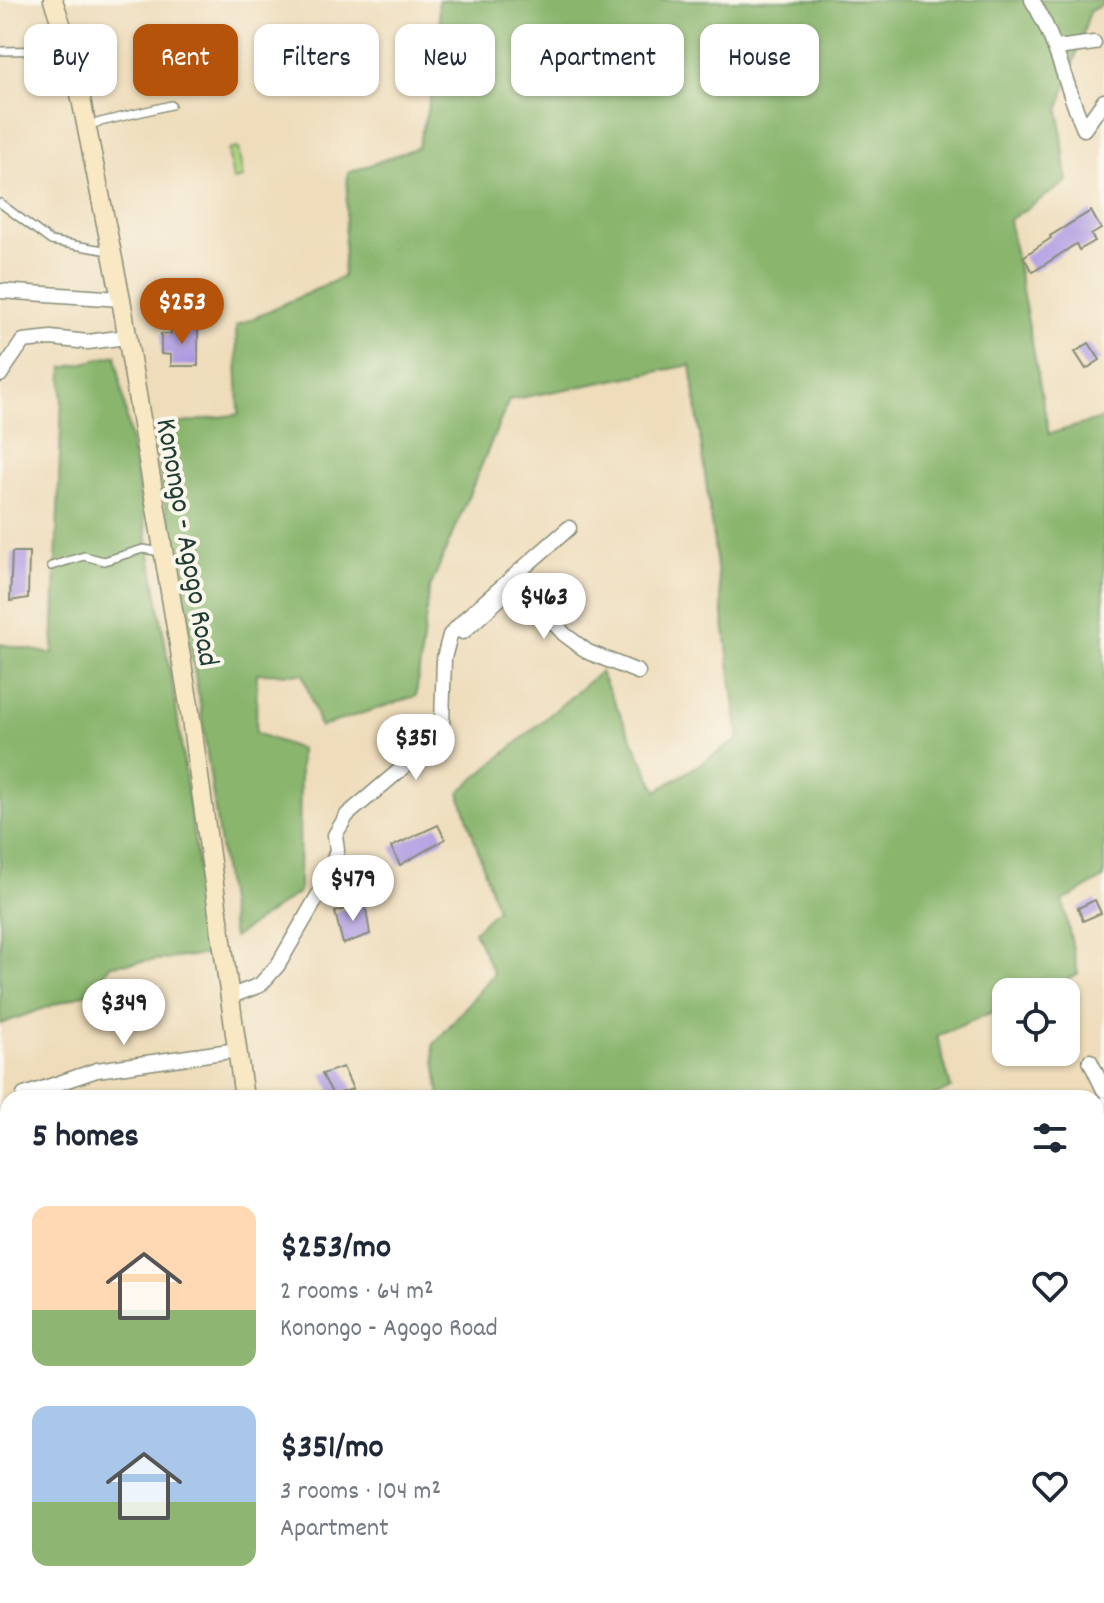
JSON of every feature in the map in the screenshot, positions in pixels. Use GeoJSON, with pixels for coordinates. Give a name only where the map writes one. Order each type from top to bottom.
{"type":"FeatureCollection","features":[{"type":"Feature","properties":{"kind":"main road","name":"Konongo - Agogo Road"},"geometry":{"type":"LineString","coordinates":[[53,0],[61,24]]}},
{"type":"Feature","properties":{"kind":"main road","name":"Konongo - Agogo Road"},"geometry":{"type":"LineString","coordinates":[[81,96],[121,299],[189,705],[243,1090]]}},
{"type":"Feature","properties":{"kind":"street"},"geometry":{"type":"LineString","coordinates":[[1032,0],[1057,48],[1070,97],[1084,129],[1104,101]]}},
{"type":"Feature","properties":{"kind":"street"},"geometry":{"type":"LineString","coordinates":[[1057,48],[1094,43]]}},
{"type":"Feature","properties":{"kind":"street"},"geometry":{"type":"LineString","coordinates":[[0,291],[121,299]]}},
{"type":"Feature","properties":{"kind":"street"},"geometry":{"type":"LineString","coordinates":[[0,375],[23,341],[51,338],[88,342],[126,337]]}},
{"type":"Feature","properties":{"kind":"street"},"geometry":{"type":"LineString","coordinates":[[229,997],[260,985],[278,965],[327,880],[337,850],[335,835],[347,815],[432,740],[442,724],[444,658],[450,635],[569,528]]}},
{"type":"Feature","properties":{"kind":"street"},"geometry":{"type":"LineString","coordinates":[[456,637],[507,592],[534,601],[564,634],[588,652],[638,672]]}},
{"type":"Feature","properties":{"kind":"street"},"geometry":{"type":"LineString","coordinates":[[39,1090],[97,1070],[237,1050]]}},
{"type":"Feature","properties":{"kind":"street"},"geometry":{"type":"LineString","coordinates":[[1090,1061],[1104,1090]]}},
{"type":"Feature","properties":{"kind":"lane"},"geometry":{"type":"LineString","coordinates":[[0,51],[24,51]]}},
{"type":"Feature","properties":{"kind":"lane"},"geometry":{"type":"LineString","coordinates":[[88,125],[171,105]]}},
{"type":"Feature","properties":{"kind":"lane"},"geometry":{"type":"LineString","coordinates":[[0,203],[51,241],[112,251]]}},
{"type":"Feature","properties":{"kind":"lane"},"geometry":{"type":"LineString","coordinates":[[51,566],[84,556],[104,561],[143,549],[163,553]]}},
{"type":"Feature","properties":{"kind":"green space"},"geometry":{"type":"Polygon","coordinates":[[[438,0],[1104,0],[1104,4],[1090,11],[1059,109],[1067,182],[1009,220],[1049,434],[1104,418],[1104,878],[1063,901],[1078,974],[1069,978],[992,978],[992,1012],[937,1036],[951,1088],[439,1090],[433,1045],[494,974],[474,931],[497,909],[459,792],[600,672],[657,791],[739,739],[691,365],[509,400],[429,590],[416,696],[320,727],[303,674],[257,673],[256,733],[300,749],[299,892],[233,938],[200,704],[152,428],[239,414],[236,326],[343,277],[348,173],[418,147],[431,96],[495,96],[495,24],[440,24],[438,0]]]}},
{"type":"Feature","properties":{"kind":"green space"},"geometry":{"type":"Polygon","coordinates":[[[238,148],[243,178],[233,180],[228,150],[238,148]]]}},
{"type":"Feature","properties":{"kind":"green space"},"geometry":{"type":"Polygon","coordinates":[[[116,355],[176,707],[210,954],[111,965],[87,993],[0,1024],[0,644],[53,654],[63,368],[116,355]]]}},
{"type":"Feature","properties":{"kind":"building"},"geometry":{"type":"Polygon","coordinates":[[[1091,211],[1101,229],[1091,235],[1095,241],[1079,250],[1076,244],[1033,272],[1023,257],[1091,211]]]}},
{"type":"Feature","properties":{"kind":"building"},"geometry":{"type":"Polygon","coordinates":[[[171,326],[198,326],[198,366],[171,366],[171,355],[161,354],[161,334],[171,334],[171,326]]]}},
{"type":"Feature","properties":{"kind":"building"},"geometry":{"type":"Polygon","coordinates":[[[1089,343],[1100,360],[1086,369],[1075,352],[1089,343]]]}},
{"type":"Feature","properties":{"kind":"building"},"geometry":{"type":"Polygon","coordinates":[[[12,552],[29,552],[28,598],[10,601],[12,552]]]}},
{"type":"Feature","properties":{"kind":"building"},"geometry":{"type":"Polygon","coordinates":[[[438,825],[445,839],[400,865],[391,847],[438,825]]]}},
{"type":"Feature","properties":{"kind":"building"},"geometry":{"type":"Polygon","coordinates":[[[1095,900],[1101,913],[1083,921],[1078,908],[1095,900]]]}},
{"type":"Feature","properties":{"kind":"building"},"geometry":{"type":"Polygon","coordinates":[[[365,903],[370,934],[343,944],[335,912],[365,903]]]}},
{"type":"Feature","properties":{"kind":"building"},"geometry":{"type":"Polygon","coordinates":[[[343,1067],[353,1089],[330,1090],[322,1074],[343,1067]]]}}]}
